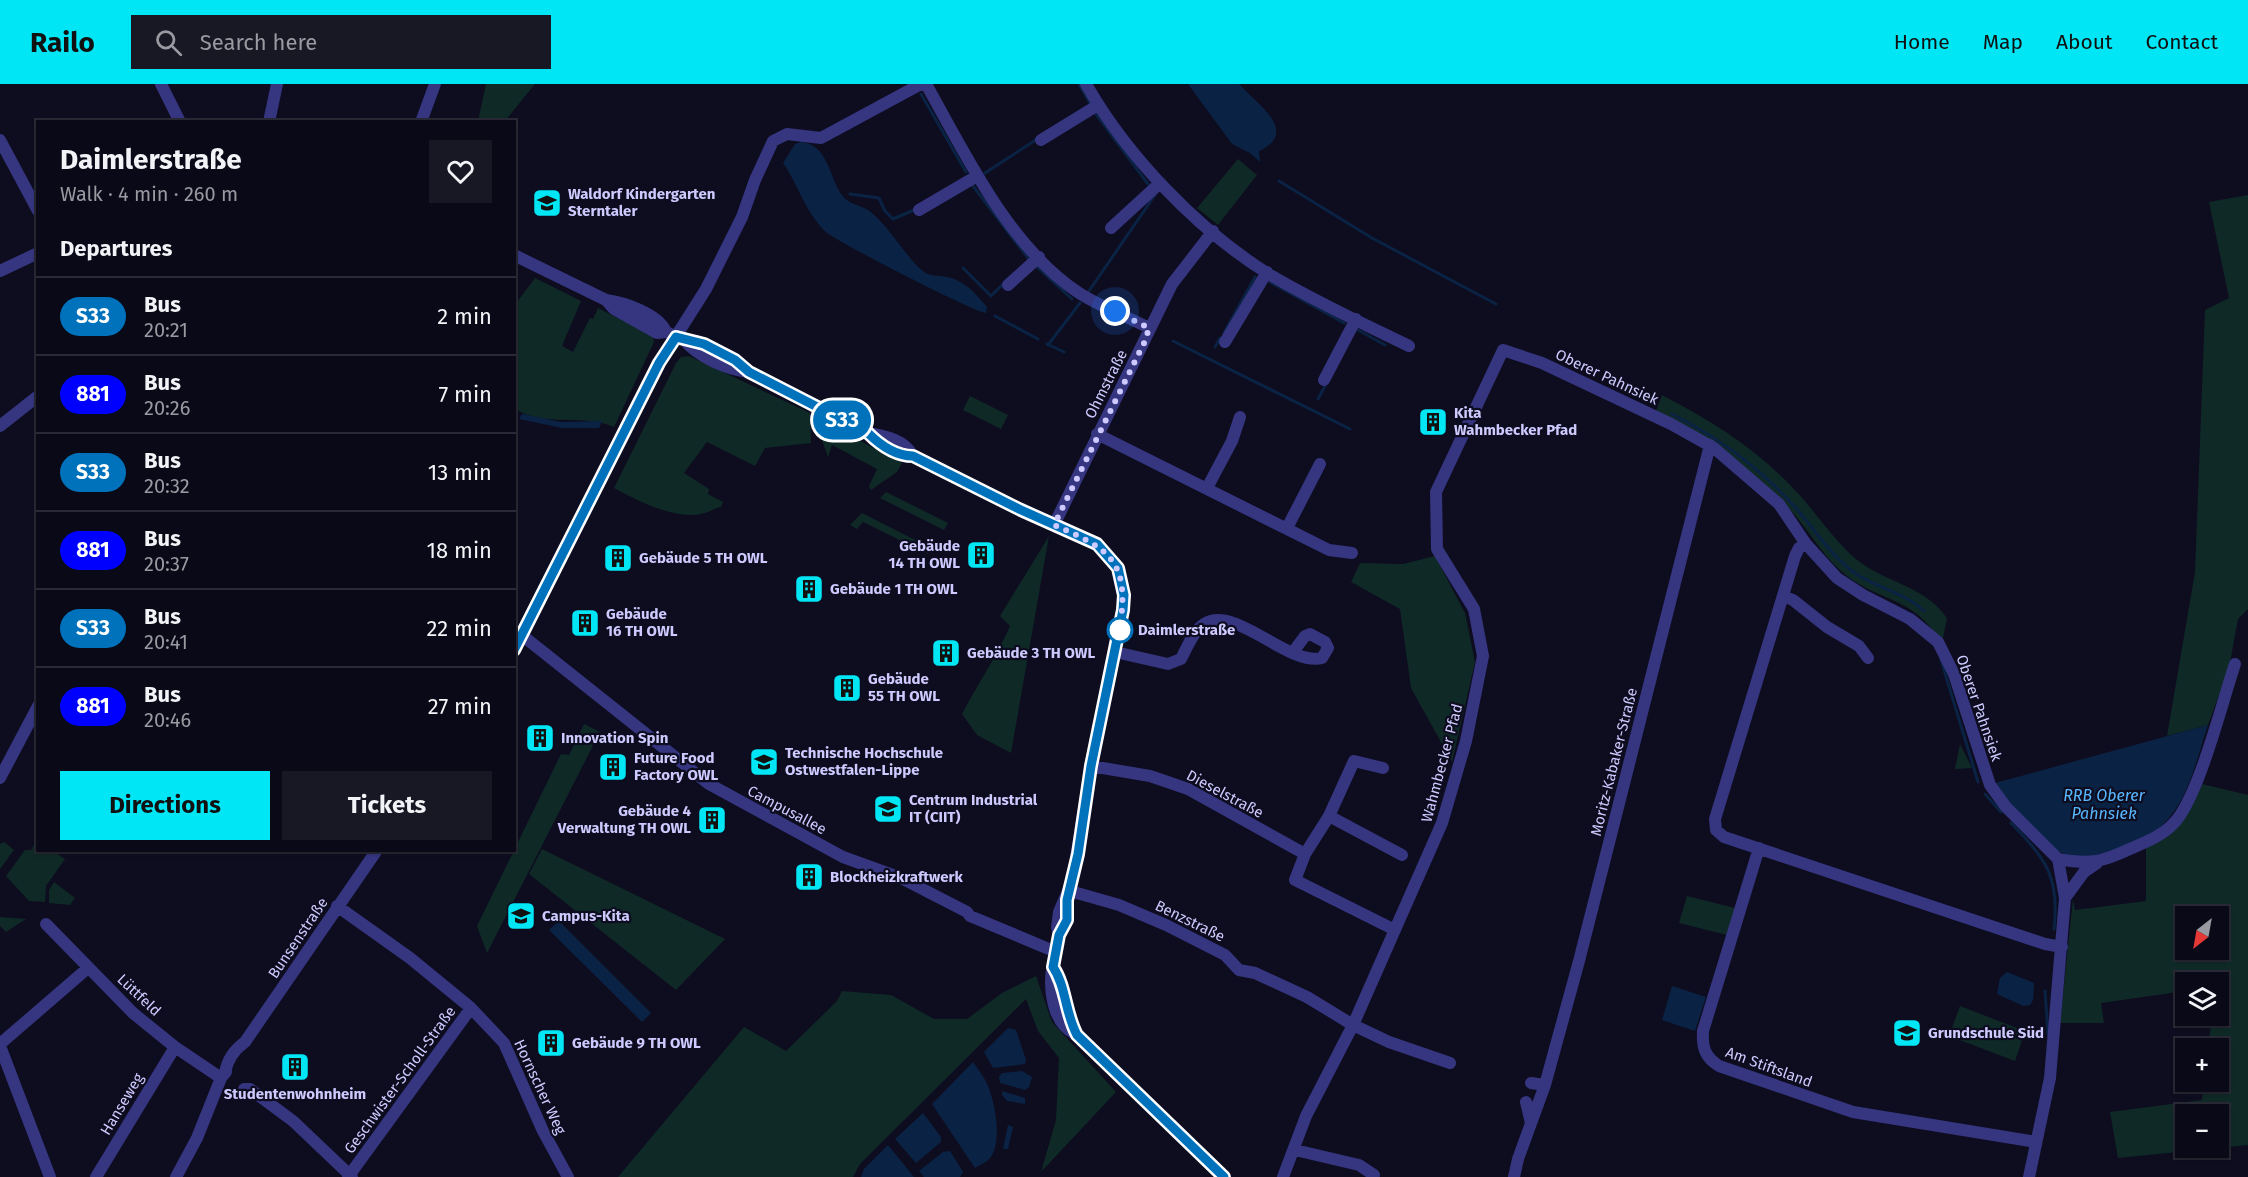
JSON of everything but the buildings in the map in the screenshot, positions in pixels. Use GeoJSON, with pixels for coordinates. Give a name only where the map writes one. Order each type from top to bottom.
{"type":"FeatureCollection","features":[{"type":"Feature","properties":{"kind":"street"},"geometry":{"type":"LineString","coordinates":[[161,84],[179,120]]}},
{"type":"Feature","properties":{"kind":"street"},"geometry":{"type":"LineString","coordinates":[[269,120],[277,84]]}},
{"type":"Feature","properties":{"kind":"street"},"geometry":{"type":"LineString","coordinates":[[422,120],[435,84]]}},
{"type":"Feature","properties":{"kind":"street"},"geometry":{"type":"LineString","coordinates":[[516,649],[528,639],[659,363],[706,289],[742,217],[754,180],[773,141],[787,134],[821,138],[921,84]]}},
{"type":"Feature","properties":{"kind":"street"},"geometry":{"type":"LineString","coordinates":[[926,84],[977,176],[1009,222],[1039,257],[1080,293],[1149,328]]}},
{"type":"Feature","properties":{"kind":"street"},"geometry":{"type":"LineString","coordinates":[[1086,84],[1098,105],[1159,184],[1213,231],[1267,272],[1409,346]]}},
{"type":"Feature","properties":{"kind":"street"},"geometry":{"type":"LineString","coordinates":[[1041,140],[1098,105]]}},
{"type":"Feature","properties":{"kind":"street"},"geometry":{"type":"LineString","coordinates":[[0,140],[36,207]]}},
{"type":"Feature","properties":{"kind":"street"},"geometry":{"type":"LineString","coordinates":[[919,210],[977,176]]}},
{"type":"Feature","properties":{"kind":"street"},"geometry":{"type":"LineString","coordinates":[[1111,228],[1159,184]]}},
{"type":"Feature","properties":{"kind":"street","name":"Ohmstraße"},"geometry":{"type":"LineString","coordinates":[[1054,525],[1172,284],[1213,231]]}},
{"type":"Feature","properties":{"kind":"street"},"geometry":{"type":"LineString","coordinates":[[0,271],[36,254]]}},
{"type":"Feature","properties":{"kind":"street"},"geometry":{"type":"LineString","coordinates":[[516,256],[606,300],[614,309],[657,333],[675,336],[699,353],[733,370],[749,372],[868,433],[880,445],[903,456],[913,456],[1097,544],[1118,568],[1124,595],[1123,610],[1091,766],[1068,895],[1059,912],[1056,927],[1059,935],[1053,967],[1058,975],[1059,1003],[1077,1035],[1224,1177]]}},
{"type":"Feature","properties":{"kind":"street"},"geometry":{"type":"LineString","coordinates":[[1008,285],[1039,257]]}},
{"type":"Feature","properties":{"kind":"street"},"geometry":{"type":"LineString","coordinates":[[1225,342],[1267,272]]}},
{"type":"Feature","properties":{"kind":"street"},"geometry":{"type":"LineString","coordinates":[[1324,381],[1356,319]]}},
{"type":"Feature","properties":{"kind":"street","name":"Oberer Pahnsiek"},"geometry":{"type":"LineString","coordinates":[[1503,351],[1542,363],[1671,424],[1710,446],[1779,504],[1806,544],[1837,578],[1863,595],[1910,619],[1938,642],[1954,674],[1990,785],[2006,807],[2058,859]]}},
{"type":"Feature","properties":{"kind":"street","name":"Wahmbecker Pfad"},"geometry":{"type":"LineString","coordinates":[[1283,1177],[1306,1116],[1353,1025],[1442,824],[1466,741],[1483,656],[1474,609],[1437,549],[1436,492],[1503,351]]}},
{"type":"Feature","properties":{"kind":"street"},"geometry":{"type":"LineString","coordinates":[[0,426],[36,398]]}},
{"type":"Feature","properties":{"kind":"street"},"geometry":{"type":"LineString","coordinates":[[1207,488],[1233,441],[1240,417]]}},
{"type":"Feature","properties":{"kind":"street"},"geometry":{"type":"LineString","coordinates":[[1097,434],[1329,550],[1352,554]]}},
{"type":"Feature","properties":{"kind":"street","name":"Moritz-Kabaker-Straße"},"geometry":{"type":"LineString","coordinates":[[1514,1177],[1545,1085],[1579,961],[1710,446]]}},
{"type":"Feature","properties":{"kind":"street"},"geometry":{"type":"LineString","coordinates":[[1287,528],[1320,464]]}},
{"type":"Feature","properties":{"kind":"street"},"geometry":{"type":"LineString","coordinates":[[1806,544],[1803,544],[1797,551],[1714,825],[1724,837],[2036,941],[2062,947]]}},
{"type":"Feature","properties":{"kind":"street"},"geometry":{"type":"LineString","coordinates":[[1783,596],[1793,600],[1827,627],[1859,646],[1868,657]]}},
{"type":"Feature","properties":{"kind":"street"},"geometry":{"type":"LineString","coordinates":[[1114,652],[1168,664],[1181,659],[1195,633],[1204,624],[1222,620],[1293,652]]}},
{"type":"Feature","properties":{"kind":"street","name":"Campusallee"},"geometry":{"type":"LineString","coordinates":[[528,639],[709,784],[843,857],[901,878],[967,912],[970,916],[1056,952]]}},
{"type":"Feature","properties":{"kind":"street"},"geometry":{"type":"LineString","coordinates":[[2065,898],[2084,872],[2097,863],[2159,835],[2182,814],[2195,787],[2235,664]]}},
{"type":"Feature","properties":{"kind":"street"},"geometry":{"type":"LineString","coordinates":[[0,778],[36,710]]}},
{"type":"Feature","properties":{"kind":"street"},"geometry":{"type":"LineString","coordinates":[[1383,768],[1354,761],[1329,816],[1305,854],[1295,880],[1395,930]]}},
{"type":"Feature","properties":{"kind":"street","name":"Dieselstraße"},"geometry":{"type":"LineString","coordinates":[[1091,766],[1150,776],[1188,789],[1305,854]]}},
{"type":"Feature","properties":{"kind":"street"},"geometry":{"type":"LineString","coordinates":[[1329,816],[1402,855]]}},
{"type":"Feature","properties":{"kind":"street","name":"Am Stiftsland"},"geometry":{"type":"LineString","coordinates":[[1759,848],[1703,1031],[1703,1048],[1711,1061],[1719,1066],[1853,1112],[2036,1142]]}},
{"type":"Feature","properties":{"kind":"street","name":"Bunsenstraße"},"geometry":{"type":"LineString","coordinates":[[176,1177],[197,1138],[226,1064],[237,1047],[244,1042],[376,852]]}},
{"type":"Feature","properties":{"kind":"street"},"geometry":{"type":"LineString","coordinates":[[2029,1177],[2050,1078],[2062,947],[2065,898],[2058,859],[2097,863]]}},
{"type":"Feature","properties":{"kind":"street","name":"Benzstraße"},"geometry":{"type":"LineString","coordinates":[[1068,895],[1119,905],[1166,925],[1225,955],[1239,970],[1255,973],[1307,996],[1353,1025],[1389,1042],[1450,1063]]}},
{"type":"Feature","properties":{"kind":"street","name":"Hornscher Weg"},"geometry":{"type":"LineString","coordinates":[[337,906],[410,958],[474,1012],[504,1043],[543,1131],[568,1177]]}},
{"type":"Feature","properties":{"kind":"street","name":"Lüttfeld"},"geometry":{"type":"LineString","coordinates":[[45,924],[133,1013],[175,1047],[223,1075]]}},
{"type":"Feature","properties":{"kind":"street"},"geometry":{"type":"LineString","coordinates":[[50,1177],[0,1045],[88,968]]}},
{"type":"Feature","properties":{"kind":"street","name":"Geschwister-Scholl-Straße"},"geometry":{"type":"LineString","coordinates":[[350,1176],[474,1012]]}},
{"type":"Feature","properties":{"kind":"street","name":"Hanseweg"},"geometry":{"type":"LineString","coordinates":[[96,1177],[175,1047]]}},
{"type":"Feature","properties":{"kind":"street"},"geometry":{"type":"LineString","coordinates":[[1531,1083],[1545,1085]]}},
{"type":"Feature","properties":{"kind":"street"},"geometry":{"type":"LineString","coordinates":[[244,1089],[250,1089],[293,1121],[350,1176]]}},
{"type":"Feature","properties":{"kind":"street"},"geometry":{"type":"LineString","coordinates":[[1526,1102],[1531,1124]]}},
{"type":"Feature","properties":{"kind":"street"},"geometry":{"type":"LineString","coordinates":[[1295,1149],[1359,1165],[1374,1175]]}},
{"type":"Feature","properties":{"kind":"green space"},"geometry":{"type":"Polygon","coordinates":[[[486,84],[535,84],[506,120],[478,120],[486,84]]]}},
{"type":"Feature","properties":{"kind":"green space"},"geometry":{"type":"Polygon","coordinates":[[[1238,159],[1257,175],[1218,225],[1197,208],[1238,159]]]}},
{"type":"Feature","properties":{"kind":"green space"},"geometry":{"type":"Polygon","coordinates":[[[2248,195],[2248,609],[2238,619],[2229,668],[2208,725],[2167,736],[2195,572],[2205,310],[2229,298],[2209,202],[2248,195]]]}},
{"type":"Feature","properties":{"kind":"green space"},"geometry":{"type":"Polygon","coordinates":[[[535,278],[581,301],[562,346],[573,352],[590,318],[593,319],[598,308],[653,336],[654,342],[614,427],[590,421],[539,418],[516,410],[516,303],[535,278]]]}},
{"type":"Feature","properties":{"kind":"green space"},"geometry":{"type":"Polygon","coordinates":[[[689,356],[810,413],[811,443],[765,448],[755,466],[707,442],[684,473],[709,489],[708,494],[723,502],[721,507],[697,515],[672,513],[614,488],[676,363],[681,357],[689,356]]]}},
{"type":"Feature","properties":{"kind":"green space"},"geometry":{"type":"Polygon","coordinates":[[[1662,395],[1697,414],[1762,459],[1800,496],[1856,559],[1879,574],[1916,591],[1938,607],[1947,618],[1942,643],[1918,615],[1855,582],[1841,571],[1782,502],[1656,411],[1662,395]]]}},
{"type":"Feature","properties":{"kind":"green space"},"geometry":{"type":"Polygon","coordinates":[[[970,396],[1008,415],[1001,429],[963,410],[970,396]]]}},
{"type":"Feature","properties":{"kind":"green space"},"geometry":{"type":"Polygon","coordinates":[[[821,420],[902,463],[897,472],[871,490],[869,486],[877,469],[832,445],[828,457],[819,432],[821,420]]]}},
{"type":"Feature","properties":{"kind":"green space"},"geometry":{"type":"Polygon","coordinates":[[[886,492],[948,523],[944,530],[880,498],[886,492]]]}},
{"type":"Feature","properties":{"kind":"green space"},"geometry":{"type":"Polygon","coordinates":[[[862,513],[931,548],[928,554],[863,522],[857,529],[850,525],[862,513]]]}},
{"type":"Feature","properties":{"kind":"green space"},"geometry":{"type":"Polygon","coordinates":[[[1049,536],[1011,753],[977,735],[962,714],[1010,626],[1000,616],[1049,536]]]}},
{"type":"Feature","properties":{"kind":"green space"},"geometry":{"type":"Polygon","coordinates":[[[1435,556],[1465,613],[1475,662],[1452,762],[1411,688],[1400,609],[1351,582],[1360,563],[1403,564],[1435,556]]]}},
{"type":"Feature","properties":{"kind":"green space"},"geometry":{"type":"Polygon","coordinates":[[[584,724],[600,732],[487,953],[477,926],[513,852],[516,852],[516,846],[561,754],[569,755],[584,724]]]}},
{"type":"Feature","properties":{"kind":"green space"},"geometry":{"type":"Polygon","coordinates":[[[1960,744],[1972,768],[1955,769],[1960,744]]]}},
{"type":"Feature","properties":{"kind":"green space"},"geometry":{"type":"Polygon","coordinates":[[[2202,784],[2248,795],[2248,1145],[2229,1147],[2229,1104],[2175,1104],[2175,1152],[2118,1158],[2110,1112],[2202,1100],[2202,1092],[2229,1092],[2229,1038],[2209,1038],[2211,1026],[2229,1026],[2229,972],[2175,972],[2175,992],[2101,1003],[2104,1023],[2060,1023],[2073,899],[2075,910],[2146,901],[2146,847],[2187,813],[2202,784]]]}},
{"type":"Feature","properties":{"kind":"green space"},"geometry":{"type":"Polygon","coordinates":[[[4,842],[14,850],[0,869],[0,844],[4,842]]]}},
{"type":"Feature","properties":{"kind":"green space"},"geometry":{"type":"Polygon","coordinates":[[[36,842],[36,852],[54,852],[65,859],[46,886],[45,902],[29,901],[6,876],[25,850],[31,850],[36,842]]]}},
{"type":"Feature","properties":{"kind":"green space"},"geometry":{"type":"Polygon","coordinates":[[[542,849],[725,939],[676,990],[529,874],[542,849]]]}},
{"type":"Feature","properties":{"kind":"green space"},"geometry":{"type":"Polygon","coordinates":[[[54,882],[75,898],[70,905],[49,903],[49,890],[54,882]]]}},
{"type":"Feature","properties":{"kind":"green space"},"geometry":{"type":"Polygon","coordinates":[[[1687,896],[1735,908],[1727,935],[1679,923],[1687,896]]]}},
{"type":"Feature","properties":{"kind":"green space"},"geometry":{"type":"Polygon","coordinates":[[[0,917],[26,919],[6,932],[0,926],[0,917]]]}},
{"type":"Feature","properties":{"kind":"green space"},"geometry":{"type":"Polygon","coordinates":[[[1036,976],[1052,1022],[1116,1092],[1041,1172],[1056,1120],[1059,1058],[1038,1031],[1026,999],[860,1164],[853,1177],[618,1177],[744,1027],[786,1051],[837,1001],[842,991],[891,995],[934,1019],[967,1019],[1002,993],[1036,976]]]}},
{"type":"Feature","properties":{"kind":"green space"},"geometry":{"type":"Polygon","coordinates":[[[1960,1006],[2025,1031],[2015,1061],[1949,1036],[1960,1006]]]}},
{"type":"Feature","properties":{"kind":"water"},"geometry":{"type":"Polygon","coordinates":[[[1188,84],[1239,84],[1264,109],[1272,118],[1276,127],[1276,135],[1271,144],[1259,151],[1260,162],[1250,153],[1232,144],[1188,84]]]}},
{"type":"Feature","properties":{"kind":"water"},"geometry":{"type":"Polygon","coordinates":[[[801,142],[817,148],[844,198],[872,213],[918,267],[927,274],[944,276],[964,284],[987,307],[986,313],[905,276],[826,232],[807,207],[783,163],[795,144],[801,142]]]}},
{"type":"Feature","properties":{"kind":"water"},"geometry":{"type":"Polygon","coordinates":[[[522,414],[561,422],[602,421],[599,428],[562,428],[519,419],[522,414]]]}},
{"type":"Feature","properties":{"kind":"water","name":"RRB Oberer Pahnsiek"},"geometry":{"type":"Polygon","coordinates":[[[2208,725],[2186,789],[2170,817],[2141,841],[2099,854],[2077,857],[2056,850],[2006,802],[1995,783],[2208,725]]]}},
{"type":"Feature","properties":{"kind":"water"},"geometry":{"type":"Polygon","coordinates":[[[559,921],[651,1013],[642,1022],[549,930],[559,921]]]}},
{"type":"Feature","properties":{"kind":"water"},"geometry":{"type":"Polygon","coordinates":[[[2007,972],[2034,983],[2033,1000],[2030,1005],[2023,1006],[1997,994],[2000,978],[2007,972]]]}},
{"type":"Feature","properties":{"kind":"water"},"geometry":{"type":"Polygon","coordinates":[[[1672,986],[1706,997],[1695,1031],[1662,1020],[1672,986]]]}},
{"type":"Feature","properties":{"kind":"water"},"geometry":{"type":"Polygon","coordinates":[[[1008,1028],[1016,1030],[1026,1060],[1025,1064],[993,1068],[984,1052],[1008,1028]]]}},
{"type":"Feature","properties":{"kind":"water"},"geometry":{"type":"Polygon","coordinates":[[[973,1062],[991,1093],[997,1129],[992,1156],[975,1168],[932,1104],[973,1062]]]}},
{"type":"Feature","properties":{"kind":"water"},"geometry":{"type":"Polygon","coordinates":[[[1022,1071],[1032,1077],[1029,1087],[1025,1090],[1000,1083],[999,1077],[1002,1073],[1022,1071]]]}},
{"type":"Feature","properties":{"kind":"water"},"geometry":{"type":"Polygon","coordinates":[[[1002,1091],[1025,1098],[1025,1104],[1007,1101],[1002,1091]]]}},
{"type":"Feature","properties":{"kind":"water"},"geometry":{"type":"Polygon","coordinates":[[[923,1113],[941,1137],[941,1142],[916,1163],[895,1139],[923,1113]]]}},
{"type":"Feature","properties":{"kind":"water"},"geometry":{"type":"Polygon","coordinates":[[[1008,1125],[1013,1127],[1008,1149],[1003,1149],[1008,1125]]]}},
{"type":"Feature","properties":{"kind":"water"},"geometry":{"type":"Polygon","coordinates":[[[888,1145],[914,1177],[861,1177],[864,1169],[888,1145]]]}},
{"type":"Feature","properties":{"kind":"water"},"geometry":{"type":"Polygon","coordinates":[[[950,1151],[963,1172],[960,1177],[924,1177],[919,1171],[943,1152],[950,1151]]]}},
{"type":"Feature","properties":{"kind":"waterway"},"geometry":{"type":"LineString","coordinates":[[1079,84],[1090,103]]}},
{"type":"Feature","properties":{"kind":"waterway"},"geometry":{"type":"LineString","coordinates":[[921,94],[966,172]]}},
{"type":"Feature","properties":{"kind":"waterway"},"geometry":{"type":"LineString","coordinates":[[1096,114],[1148,184]]}},
{"type":"Feature","properties":{"kind":"waterway"},"geometry":{"type":"LineString","coordinates":[[985,173],[1037,139]]}},
{"type":"Feature","properties":{"kind":"waterway"},"geometry":{"type":"LineString","coordinates":[[1279,181],[1372,238],[1496,304]]}},
{"type":"Feature","properties":{"kind":"waterway"},"geometry":{"type":"LineString","coordinates":[[973,186],[1028,258]]}},
{"type":"Feature","properties":{"kind":"waterway"},"geometry":{"type":"LineString","coordinates":[[850,194],[879,198],[885,211],[893,219],[914,210]]}},
{"type":"Feature","properties":{"kind":"waterway"},"geometry":{"type":"LineString","coordinates":[[1089,291],[1155,195]]}},
{"type":"Feature","properties":{"kind":"waterway"},"geometry":{"type":"LineString","coordinates":[[1037,267],[1072,299]]}},
{"type":"Feature","properties":{"kind":"waterway"},"geometry":{"type":"LineString","coordinates":[[963,268],[991,296],[1003,284]]}},
{"type":"Feature","properties":{"kind":"waterway"},"geometry":{"type":"LineString","coordinates":[[1224,333],[1255,277]]}},
{"type":"Feature","properties":{"kind":"waterway"},"geometry":{"type":"LineString","coordinates":[[1270,282],[1344,323]]}},
{"type":"Feature","properties":{"kind":"waterway"},"geometry":{"type":"LineString","coordinates":[[1048,345],[1080,303]]}},
{"type":"Feature","properties":{"kind":"waterway"},"geometry":{"type":"LineString","coordinates":[[995,316],[1038,339]]}},
{"type":"Feature","properties":{"kind":"waterway"},"geometry":{"type":"LineString","coordinates":[[1358,330],[1385,345]]}},
{"type":"Feature","properties":{"kind":"waterway"},"geometry":{"type":"LineString","coordinates":[[1215,347],[1220,338]]}},
{"type":"Feature","properties":{"kind":"waterway"},"geometry":{"type":"LineString","coordinates":[[1173,341],[1350,429]]}},
{"type":"Feature","properties":{"kind":"waterway"},"geometry":{"type":"LineString","coordinates":[[1047,344],[1064,352]]}},
{"type":"Feature","properties":{"kind":"waterway"},"geometry":{"type":"LineString","coordinates":[[1318,399],[1325,386]]}},
{"type":"Feature","properties":{"kind":"waterway"},"geometry":{"type":"LineString","coordinates":[[1672,414],[1706,433],[1768,479],[1846,566],[1865,579],[1906,598],[1924,611]]}},
{"type":"Feature","properties":{"kind":"waterway"},"geometry":{"type":"LineString","coordinates":[[1941,660],[1978,782]]}},
{"type":"Feature","properties":{"kind":"waterway"},"geometry":{"type":"LineString","coordinates":[[1985,794],[2001,812]]}},
{"type":"Feature","properties":{"kind":"waterway"},"geometry":{"type":"LineString","coordinates":[[2011,823],[2033,847],[2048,870],[2055,896],[2054,929]]}},
{"type":"Feature","properties":{"kind":"waterway"},"geometry":{"type":"LineString","coordinates":[[2045,991],[2048,1034]]}},
{"type":"Feature","properties":{"kind":"bus line","name":"S33"},"geometry":{"type":"LineString","coordinates":[[516,647],[659,363],[676,337],[697,341],[735,360],[749,372],[868,433],[880,445],[903,456],[913,456],[1021,510],[1097,544],[1118,568],[1124,595],[1123,610],[1091,766],[1078,854],[1067,900],[1068,915],[1059,935],[1053,967],[1058,975],[1065,1009],[1077,1035],[1224,1177]]}},
{"type":"Feature","properties":{"kind":"place","name":"Waldorf Kindergarten Sterntaler"},"geometry":{"type":"Point","coordinates":[547,203]}},
{"type":"Feature","properties":{"kind":"place","name":"Kita Wahmbecker Pfad"},"geometry":{"type":"Point","coordinates":[1433,422]}},
{"type":"Feature","properties":{"kind":"place","name":"Gebäude 14 TH OWL"},"geometry":{"type":"Point","coordinates":[981,555]}},
{"type":"Feature","properties":{"kind":"place","name":"Gebäude 5 TH OWL"},"geometry":{"type":"Point","coordinates":[618,558]}},
{"type":"Feature","properties":{"kind":"place","name":"Gebäude 1 TH OWL"},"geometry":{"type":"Point","coordinates":[809,589]}},
{"type":"Feature","properties":{"kind":"place","name":"Gebäude 16 TH OWL"},"geometry":{"type":"Point","coordinates":[585,623]}},
{"type":"Feature","properties":{"kind":"place","name":"Daimlerstraße"},"geometry":{"type":"Point","coordinates":[1120,630]}},
{"type":"Feature","properties":{"kind":"place","name":"Gebäude 3 TH OWL"},"geometry":{"type":"Point","coordinates":[946,653]}},
{"type":"Feature","properties":{"kind":"place","name":"Gebäude 55 TH OWL"},"geometry":{"type":"Point","coordinates":[847,688]}},
{"type":"Feature","properties":{"kind":"place","name":"Innovation Spin"},"geometry":{"type":"Point","coordinates":[540,738]}},
{"type":"Feature","properties":{"kind":"place","name":"Technische Hochschule Ostwestfalen-Lippe"},"geometry":{"type":"Point","coordinates":[764,762]}},
{"type":"Feature","properties":{"kind":"place","name":"Future Food Factory OWL"},"geometry":{"type":"Point","coordinates":[613,767]}},
{"type":"Feature","properties":{"kind":"place","name":"Centrum Industrial IT (CIIT)"},"geometry":{"type":"Point","coordinates":[888,809]}},
{"type":"Feature","properties":{"kind":"place","name":"Gebäude 4 Verwaltung TH OWL"},"geometry":{"type":"Point","coordinates":[712,820]}},
{"type":"Feature","properties":{"kind":"place","name":"Blockheizkraftwerk"},"geometry":{"type":"Point","coordinates":[809,877]}},
{"type":"Feature","properties":{"kind":"place","name":"Campus-Kita"},"geometry":{"type":"Point","coordinates":[521,916]}},
{"type":"Feature","properties":{"kind":"place","name":"Grundschule Süd"},"geometry":{"type":"Point","coordinates":[1907,1033]}},
{"type":"Feature","properties":{"kind":"place","name":"Gebäude 9 TH OWL"},"geometry":{"type":"Point","coordinates":[551,1043]}},
{"type":"Feature","properties":{"kind":"place","name":"Studentenwohnheim"},"geometry":{"type":"Point","coordinates":[295,1067]}},
{"type":"Feature","properties":{"kind":"route"},"geometry":{"type":"LineString","coordinates":[[1115,311],[1149,328],[1145,341],[1054,525],[1097,544],[1118,568],[1124,595],[1119,634],[1120,630]]}}]}
